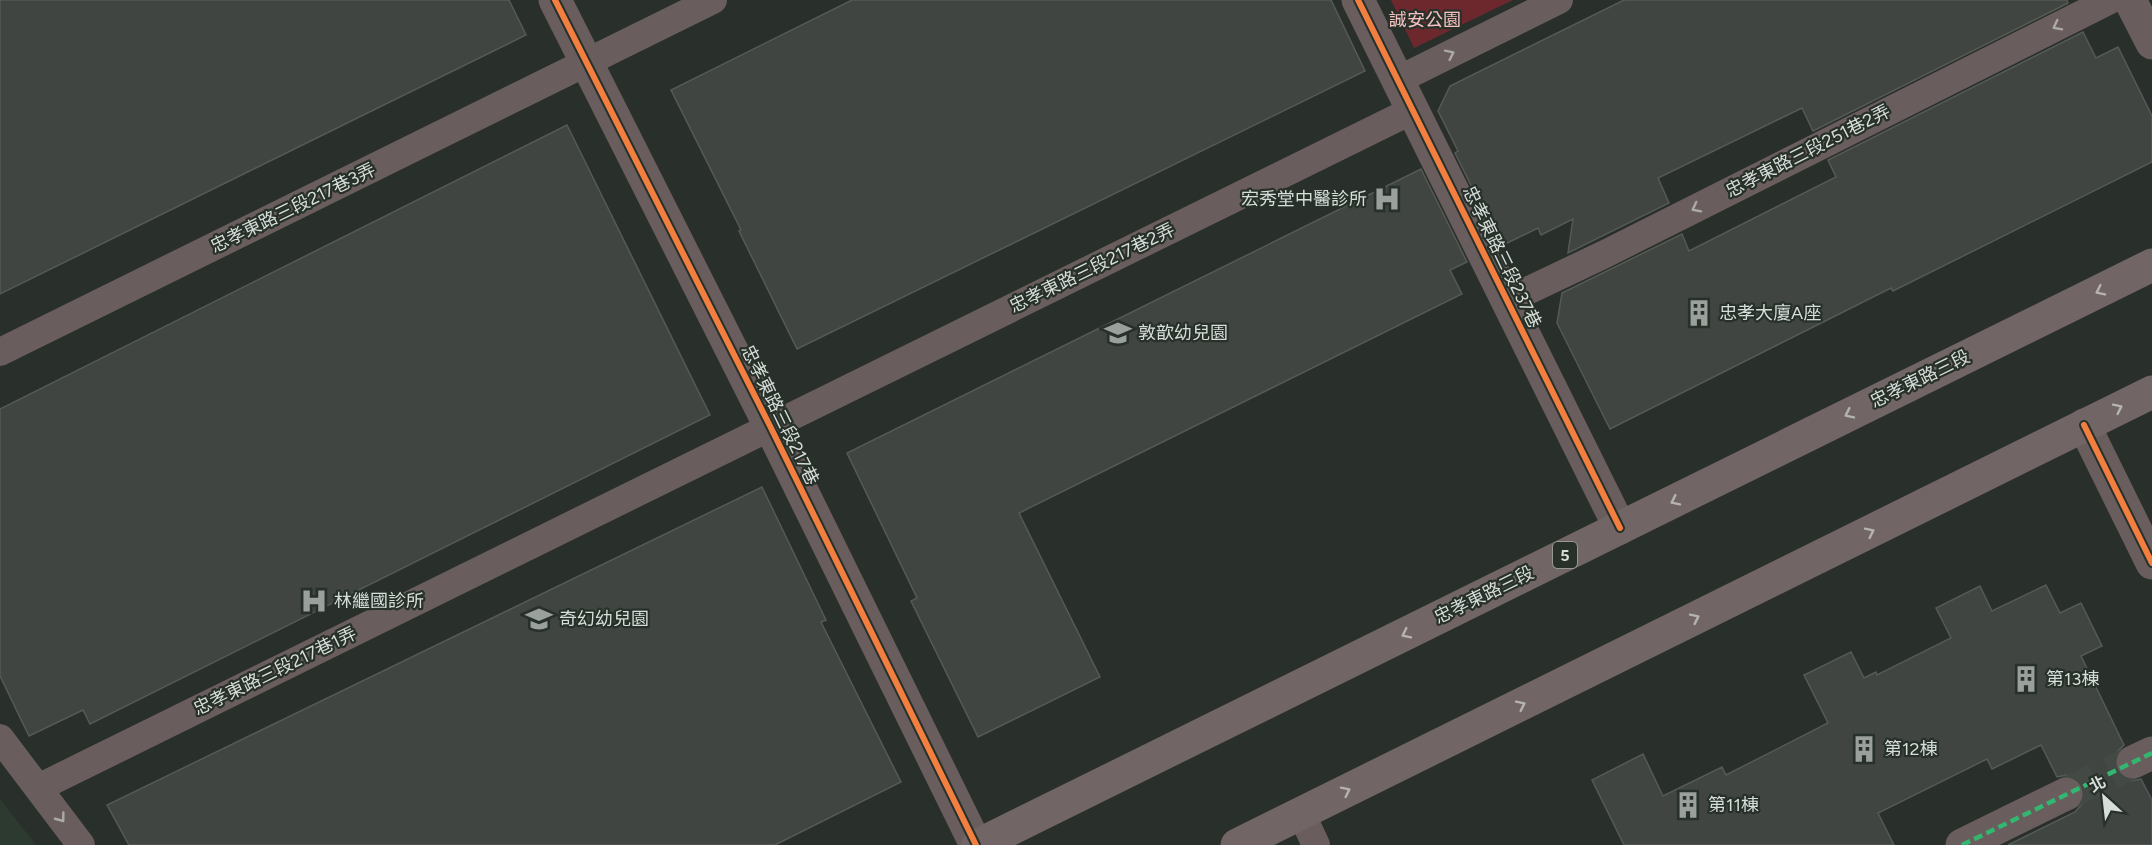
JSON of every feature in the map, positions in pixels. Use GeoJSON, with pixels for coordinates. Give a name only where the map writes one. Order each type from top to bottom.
{"type":"FeatureCollection","features":[{"type":"Feature","properties":{"kind":"main road","name":"忠孝東路三段"},"geometry":{"type":"LineString","coordinates":[[977,845],[2152,265]]}},
{"type":"Feature","properties":{"kind":"main road"},"geometry":{"type":"LineString","coordinates":[[1237,845],[2152,392]]}},
{"type":"Feature","properties":{"kind":"street","name":"忠孝東路三段217巷"},"geometry":{"type":"LineString","coordinates":[[555,0],[770,426],[977,845]]}},
{"type":"Feature","properties":{"kind":"street","name":"忠孝東路三段237巷"},"geometry":{"type":"LineString","coordinates":[[1358,0],[1620,528]]}},
{"type":"Feature","properties":{"kind":"street"},"geometry":{"type":"LineString","coordinates":[[2130,0],[2152,43]]}},
{"type":"Feature","properties":{"kind":"street"},"geometry":{"type":"LineString","coordinates":[[2084,425],[2152,563]]}},
{"type":"Feature","properties":{"kind":"street"},"geometry":{"type":"LineString","coordinates":[[1962,845],[2066,794]]}},
{"type":"Feature","properties":{"kind":"lane","name":"忠孝東路三段217巷3弄"},"geometry":{"type":"LineString","coordinates":[[0,352],[713,0]]}},
{"type":"Feature","properties":{"kind":"lane"},"geometry":{"type":"LineString","coordinates":[[1398,80],[1559,0]]}},
{"type":"Feature","properties":{"kind":"lane","name":"忠孝東路三段251巷2弄"},"geometry":{"type":"LineString","coordinates":[[1506,300],[1605,254],[2110,0]]}},
{"type":"Feature","properties":{"kind":"lane","name":"忠孝東路三段217巷2弄"},"geometry":{"type":"LineString","coordinates":[[770,426],[1413,110]]}},
{"type":"Feature","properties":{"kind":"lane","name":"忠孝東路三段217巷1弄"},"geometry":{"type":"LineString","coordinates":[[38,788],[770,426]]}},
{"type":"Feature","properties":{"kind":"lane"},"geometry":{"type":"LineString","coordinates":[[0,738],[81,845]]}},
{"type":"Feature","properties":{"kind":"lane"},"geometry":{"type":"LineString","coordinates":[[1301,813],[1316,845]]}},
{"type":"Feature","properties":{"kind":"shaded area"},"geometry":{"type":"Polygon","coordinates":[[[0,799],[36,845],[0,845],[0,799]]]}},
{"type":"Feature","properties":{"kind":"green space","name":"誠安公園"},"geometry":{"type":"Polygon","coordinates":[[[1391,0],[1513,0],[1414,48],[1391,0]]]}},
{"type":"Feature","properties":{"kind":"building"},"geometry":{"type":"Polygon","coordinates":[[[0,0],[509,0],[526,35],[0,294],[0,0]]]}},
{"type":"Feature","properties":{"kind":"building"},"geometry":{"type":"Polygon","coordinates":[[[852,0],[1331,0],[1365,71],[797,349],[671,90],[852,0]]]}},
{"type":"Feature","properties":{"kind":"building"},"geometry":{"type":"Polygon","coordinates":[[[1624,0],[2067,0],[2068,3],[1813,131],[1802,108],[1658,178],[1669,203],[1568,253],[1573,219],[1541,235],[1538,228],[1501,246],[1455,153],[1458,151],[1438,111],[1450,86],[1624,0]]]}},
{"type":"Feature","properties":{"kind":"building"},"geometry":{"type":"Polygon","coordinates":[[[2083,32],[2096,58],[2118,47],[2152,116],[2152,162],[1893,291],[1891,288],[1610,429],[1557,323],[1562,293],[1682,234],[1689,251],[1836,177],[1828,160],[2083,32]]]}},
{"type":"Feature","properties":{"kind":"building"},"geometry":{"type":"Polygon","coordinates":[[[567,125],[710,415],[90,724],[83,710],[29,736],[0,676],[0,409],[567,125]]]}},
{"type":"Feature","properties":{"kind":"building"},"geometry":{"type":"Polygon","coordinates":[[[1421,169],[1467,262],[1450,270],[1462,294],[1019,513],[1100,677],[978,737],[911,601],[917,598],[847,453],[1421,169]]]}},
{"type":"Feature","properties":{"kind":"building"},"geometry":{"type":"Polygon","coordinates":[[[762,487],[826,620],[821,622],[901,782],[775,845],[129,845],[107,805],[762,487]]]}},
{"type":"Feature","properties":{"kind":"building"},"geometry":{"type":"Polygon","coordinates":[[[2046,585],[2060,613],[2081,603],[2102,646],[2081,656],[2124,745],[2114,760],[2116,771],[2131,781],[2141,779],[2152,800],[2152,845],[2008,845],[2075,812],[2085,796],[2083,785],[2076,778],[2067,775],[2057,777],[2041,745],[1992,769],[1987,759],[1878,813],[1894,845],[1624,845],[1592,780],[1643,754],[1663,796],[1722,767],[1726,775],[1828,723],[1804,675],[1851,652],[1864,678],[1876,672],[1877,675],[1951,638],[1936,608],[1980,586],[1992,611],[2046,585]]]}},
{"type":"Feature","properties":{"kind":"tunnel"},"geometry":{"type":"LineString","coordinates":[[2066,794],[2133,762]]}},
{"type":"Feature","properties":{"kind":"marked path"},"geometry":{"type":"LineString","coordinates":[[1962,845],[2152,753]]}},
{"type":"Feature","properties":{"kind":"cycle path"},"geometry":{"type":"LineString","coordinates":[[555,0],[770,426],[976,845]]}},
{"type":"Feature","properties":{"kind":"cycle path"},"geometry":{"type":"LineString","coordinates":[[1358,0],[1620,528]]}},
{"type":"Feature","properties":{"kind":"cycle path"},"geometry":{"type":"LineString","coordinates":[[2084,425],[2152,563]]}},
{"type":"Feature","properties":{"kind":"place","name":"宏秀堂中醫診所"},"geometry":{"type":"Point","coordinates":[1387,199]}},
{"type":"Feature","properties":{"kind":"place","name":"忠孝大廈A座"},"geometry":{"type":"Point","coordinates":[1699,313]}},
{"type":"Feature","properties":{"kind":"place","name":"敦歆幼兒園"},"geometry":{"type":"Point","coordinates":[1118,333]}},
{"type":"Feature","properties":{"kind":"place","name":"林繼國診所"},"geometry":{"type":"Point","coordinates":[314,601]}},
{"type":"Feature","properties":{"kind":"place","name":"奇幻幼兒園"},"geometry":{"type":"Point","coordinates":[539,619]}},
{"type":"Feature","properties":{"kind":"place","name":"第13棟"},"geometry":{"type":"Point","coordinates":[2026,679]}},
{"type":"Feature","properties":{"kind":"place","name":"第12棟"},"geometry":{"type":"Point","coordinates":[1864,749]}},
{"type":"Feature","properties":{"kind":"place","name":"第11棟"},"geometry":{"type":"Point","coordinates":[1688,805]}}]}
